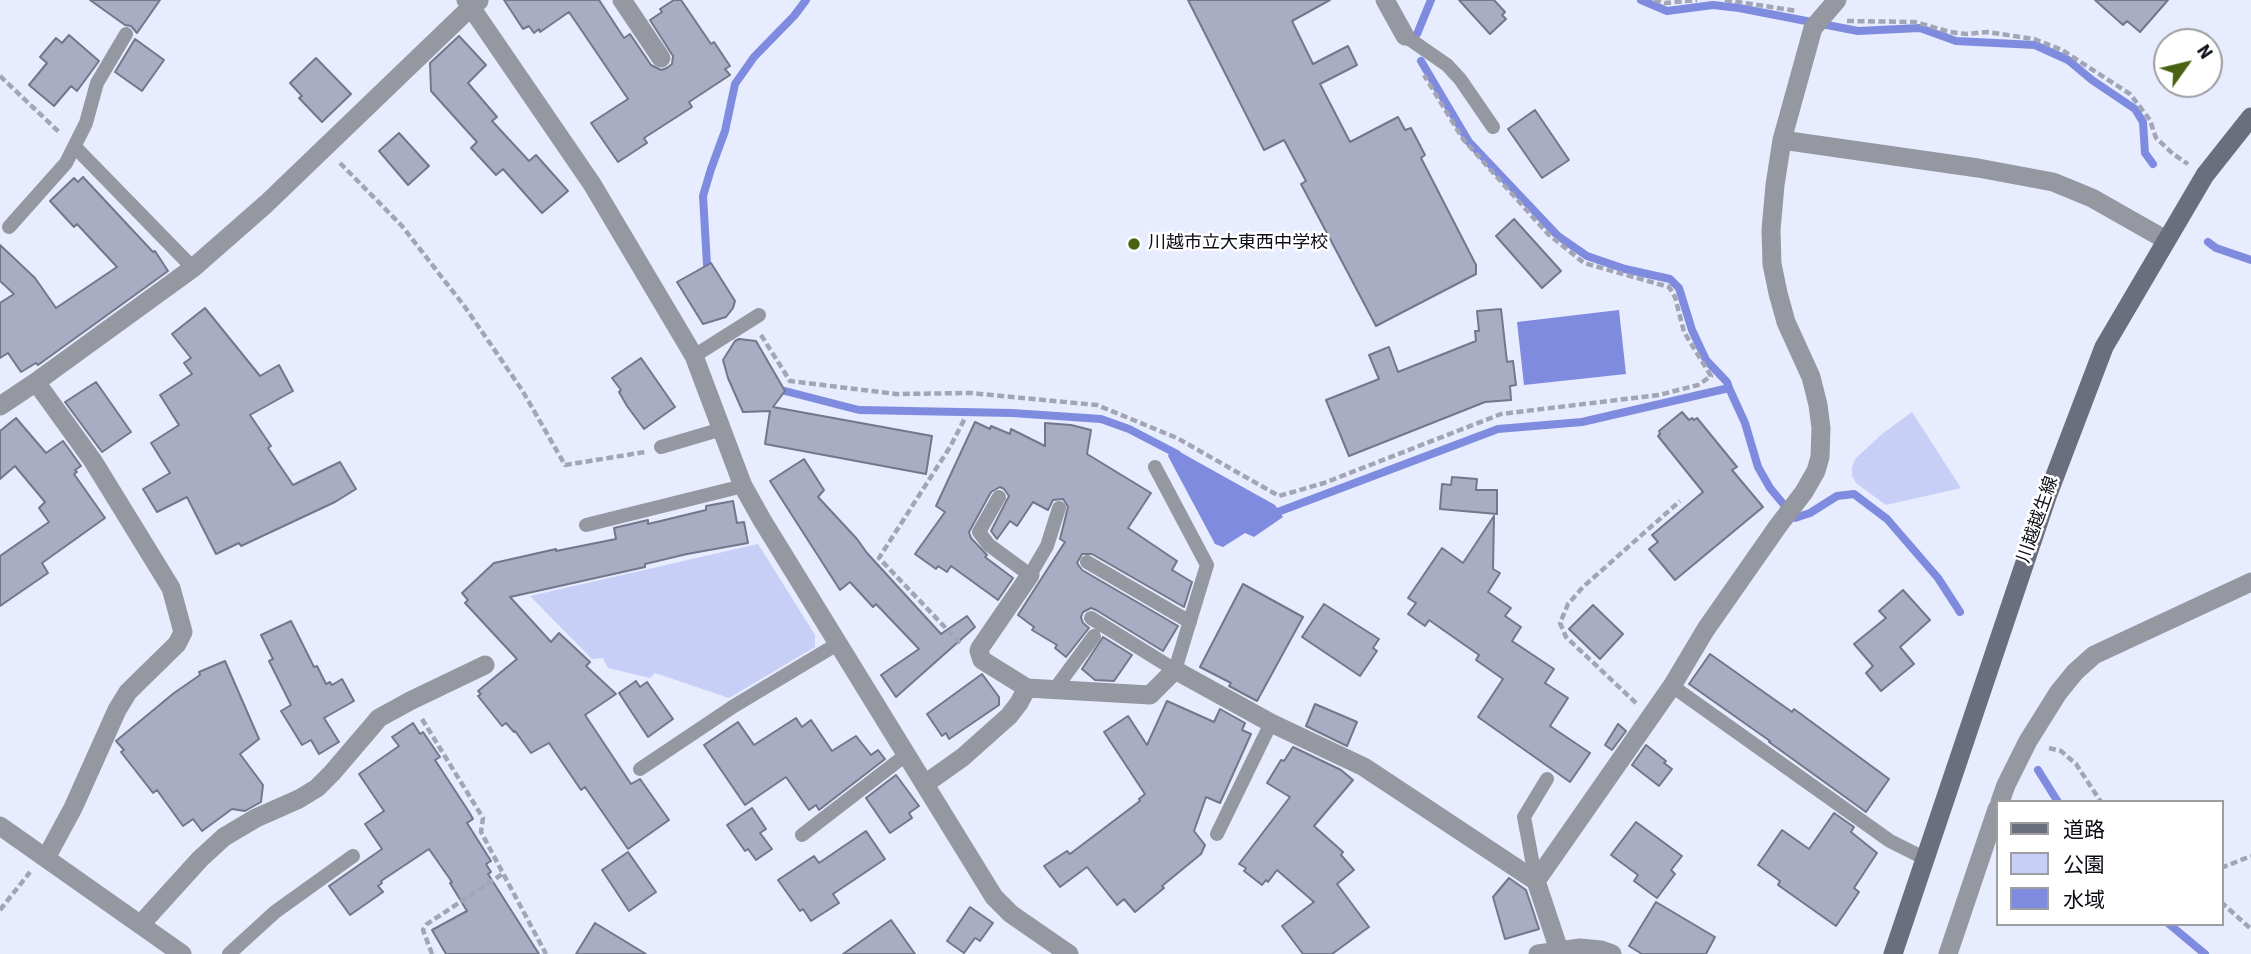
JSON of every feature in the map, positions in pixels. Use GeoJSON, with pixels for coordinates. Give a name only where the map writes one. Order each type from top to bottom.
{"type":"FeatureCollection","features":[{"type":"Feature","properties":{"kind":"main road","name":"川越越生線"},"geometry":{"type":"LineString","coordinates":[[1893,954],[2074,419],[2104,347],[2205,175],[2251,117]]}},
{"type":"Feature","properties":{"kind":"street"},"geometry":{"type":"LineString","coordinates":[[622,0],[661,58]]}},
{"type":"Feature","properties":{"kind":"street"},"geometry":{"type":"LineString","coordinates":[[1385,0],[1405,36]]}},
{"type":"Feature","properties":{"kind":"street"},"geometry":{"type":"LineString","coordinates":[[1536,881],[1672,686],[1706,629],[1804,492],[1816,471],[1820,457],[1821,428],[1818,405],[1811,377],[1786,322],[1772,264],[1774,185],[1782,139],[1818,23],[1838,0]]}},
{"type":"Feature","properties":{"kind":"street"},"geometry":{"type":"LineString","coordinates":[[0,406],[193,268],[266,204],[472,2],[592,184],[694,356],[743,486],[994,897],[1011,914],[1069,954]]}},
{"type":"Feature","properties":{"kind":"street"},"geometry":{"type":"LineString","coordinates":[[1782,139],[2053,182],[2092,198],[2166,240]]}},
{"type":"Feature","properties":{"kind":"street"},"geometry":{"type":"LineString","coordinates":[[36,382],[93,461],[172,588],[183,632],[177,644],[128,692],[117,710],[73,808],[45,857]]}},
{"type":"Feature","properties":{"kind":"street"},"geometry":{"type":"LineString","coordinates":[[1030,575],[979,652],[982,660],[1027,688],[1150,695],[1175,670],[1271,723],[1364,767],[1536,881],[1559,950]]}},
{"type":"Feature","properties":{"kind":"street"},"geometry":{"type":"LineString","coordinates":[[2001,800],[2028,741],[2058,693],[2075,672],[2094,655],[2251,582]]}},
{"type":"Feature","properties":{"kind":"street"},"geometry":{"type":"LineString","coordinates":[[141,924],[200,859],[224,837],[317,788],[379,718],[485,665]]}},
{"type":"Feature","properties":{"kind":"street"},"geometry":{"type":"LineString","coordinates":[[925,785],[990,734],[1014,709],[1027,688]]}},
{"type":"Feature","properties":{"kind":"street"},"geometry":{"type":"LineString","coordinates":[[1948,954],[1996,812]]}},
{"type":"Feature","properties":{"kind":"street"},"geometry":{"type":"LineString","coordinates":[[0,826],[182,954]]}},
{"type":"Feature","properties":{"kind":"street"},"geometry":{"type":"LineString","coordinates":[[1538,954],[1580,948],[1612,954]]}},
{"type":"Feature","properties":{"kind":"lane"},"geometry":{"type":"LineString","coordinates":[[9,227],[65,163],[75,147],[86,123],[97,83],[126,34]]}},
{"type":"Feature","properties":{"kind":"lane"},"geometry":{"type":"LineString","coordinates":[[1405,36],[1447,65],[1493,127]]}},
{"type":"Feature","properties":{"kind":"lane"},"geometry":{"type":"LineString","coordinates":[[75,147],[193,268]]}},
{"type":"Feature","properties":{"kind":"lane"},"geometry":{"type":"LineString","coordinates":[[694,356],[755,318]]}},
{"type":"Feature","properties":{"kind":"lane"},"geometry":{"type":"LineString","coordinates":[[661,447],[722,429]]}},
{"type":"Feature","properties":{"kind":"lane"},"geometry":{"type":"LineString","coordinates":[[1091,618],[1175,670],[1207,565],[1155,467]]}},
{"type":"Feature","properties":{"kind":"lane"},"geometry":{"type":"LineString","coordinates":[[586,525],[743,486]]}},
{"type":"Feature","properties":{"kind":"lane"},"geometry":{"type":"LineString","coordinates":[[999,497],[979,532],[989,545],[1030,575],[1047,546],[1059,508]]}},
{"type":"Feature","properties":{"kind":"lane"},"geometry":{"type":"LineString","coordinates":[[1087,562],[1190,622]]}},
{"type":"Feature","properties":{"kind":"lane"},"geometry":{"type":"LineString","coordinates":[[1055,689],[1094,636]]}},
{"type":"Feature","properties":{"kind":"lane"},"geometry":{"type":"LineString","coordinates":[[640,769],[734,706],[839,643]]}},
{"type":"Feature","properties":{"kind":"lane"},"geometry":{"type":"LineString","coordinates":[[1672,686],[1890,841],[1924,858]]}},
{"type":"Feature","properties":{"kind":"lane"},"geometry":{"type":"LineString","coordinates":[[1217,834],[1271,723]]}},
{"type":"Feature","properties":{"kind":"lane"},"geometry":{"type":"LineString","coordinates":[[802,835],[907,754]]}},
{"type":"Feature","properties":{"kind":"lane"},"geometry":{"type":"LineString","coordinates":[[1536,881],[1524,817],[1547,779]]}},
{"type":"Feature","properties":{"kind":"lane"},"geometry":{"type":"LineString","coordinates":[[229,954],[275,912],[353,856]]}},
{"type":"Feature","properties":{"kind":"path"},"geometry":{"type":"LineString","coordinates":[[1654,0],[1665,3],[1697,0]]}},
{"type":"Feature","properties":{"kind":"path"},"geometry":{"type":"LineString","coordinates":[[1725,0],[1818,23],[1915,22],[1950,32],[1987,32],[2034,39],[2062,50],[2130,94],[2150,120],[2156,138],[2173,154],[2205,175]]}},
{"type":"Feature","properties":{"kind":"path"},"geometry":{"type":"LineString","coordinates":[[755,318],[790,381],[896,394],[971,393],[1097,405],[1177,438],[1279,496],[1324,482],[1501,414],[1659,395],[1698,385],[1711,376],[1684,332],[1675,297],[1669,287],[1584,263],[1548,234],[1463,139],[1423,73]]}},
{"type":"Feature","properties":{"kind":"path"},"geometry":{"type":"LineString","coordinates":[[0,76],[75,147]]}},
{"type":"Feature","properties":{"kind":"path"},"geometry":{"type":"LineString","coordinates":[[324,148],[357,178],[402,226],[465,307],[522,390],[565,465],[648,452],[661,447]]}},
{"type":"Feature","properties":{"kind":"path"},"geometry":{"type":"LineString","coordinates":[[965,418],[950,447],[879,558],[965,649],[979,652]]}},
{"type":"Feature","properties":{"kind":"path"},"geometry":{"type":"LineString","coordinates":[[1650,715],[1584,656],[1566,637],[1560,623],[1568,604],[1583,587],[1680,501]]}},
{"type":"Feature","properties":{"kind":"path"},"geometry":{"type":"LineString","coordinates":[[410,701],[483,818],[481,832],[546,954]]}},
{"type":"Feature","properties":{"kind":"path"},"geometry":{"type":"LineString","coordinates":[[2028,741],[2061,751],[2076,764],[2100,800]]}},
{"type":"Feature","properties":{"kind":"path"},"geometry":{"type":"LineString","coordinates":[[2223,867],[2251,856]]}},
{"type":"Feature","properties":{"kind":"path"},"geometry":{"type":"LineString","coordinates":[[0,910],[45,857]]}},
{"type":"Feature","properties":{"kind":"path"},"geometry":{"type":"LineString","coordinates":[[432,954],[423,930],[427,923],[503,873]]}},
{"type":"Feature","properties":{"kind":"path"},"geometry":{"type":"LineString","coordinates":[[2223,904],[2251,929]]}},
{"type":"Feature","properties":{"kind":"green space"},"geometry":{"type":"Polygon","coordinates":[[[1912,412],[1961,488],[1886,505],[1856,483],[1852,476],[1852,467],[1856,458],[1882,434],[1912,412]]]}},
{"type":"Feature","properties":{"kind":"green space"},"geometry":{"type":"Polygon","coordinates":[[[758,544],[815,635],[815,647],[729,698],[655,673],[650,678],[608,668],[603,658],[592,659],[530,596],[758,544]]]}},
{"type":"Feature","properties":{"kind":"water"},"geometry":{"type":"Polygon","coordinates":[[[1619,310],[1626,374],[1524,385],[1517,322],[1619,310]]]}},
{"type":"Feature","properties":{"kind":"water"},"geometry":{"type":"Polygon","coordinates":[[[1171,447],[1275,505],[1283,517],[1254,537],[1245,533],[1223,547],[1215,544],[1168,456],[1171,447]]]}},
{"type":"Feature","properties":{"kind":"building"},"geometry":{"type":"Polygon","coordinates":[[[90,0],[160,0],[137,33],[131,26],[125,25],[90,0]]]}},
{"type":"Feature","properties":{"kind":"building"},"geometry":{"type":"Polygon","coordinates":[[[504,0],[599,0],[624,38],[630,34],[651,65],[661,70],[672,64],[673,56],[650,20],[662,12],[660,9],[674,0],[681,0],[711,44],[714,42],[730,66],[725,69],[730,75],[689,102],[692,107],[644,138],[647,143],[618,162],[591,123],[628,99],[569,12],[540,32],[539,29],[534,33],[529,26],[523,29],[504,0]]]}},
{"type":"Feature","properties":{"kind":"building"},"geometry":{"type":"Polygon","coordinates":[[[1188,0],[1330,0],[1292,21],[1313,64],[1348,46],[1357,65],[1320,84],[1350,142],[1398,117],[1405,130],[1411,128],[1425,155],[1421,158],[1476,265],[1476,274],[1376,326],[1301,184],[1306,181],[1284,140],[1264,150],[1188,0]]]}},
{"type":"Feature","properties":{"kind":"building"},"geometry":{"type":"Polygon","coordinates":[[[1459,0],[1494,0],[1505,12],[1502,15],[1506,19],[1490,34],[1459,0]]]}},
{"type":"Feature","properties":{"kind":"building"},"geometry":{"type":"Polygon","coordinates":[[[2095,0],[2168,0],[2140,32],[2127,21],[2123,25],[2095,0]]]}},
{"type":"Feature","properties":{"kind":"building"},"geometry":{"type":"Polygon","coordinates":[[[69,35],[99,61],[77,91],[71,86],[54,106],[29,85],[47,63],[40,57],[56,38],[62,43],[69,35]]]}},
{"type":"Feature","properties":{"kind":"building"},"geometry":{"type":"Polygon","coordinates":[[[459,36],[486,65],[468,83],[497,117],[492,121],[529,161],[536,155],[568,191],[542,213],[503,169],[496,175],[471,148],[477,142],[431,91],[430,63],[459,36]]]}},
{"type":"Feature","properties":{"kind":"building"},"geometry":{"type":"Polygon","coordinates":[[[135,39],[164,60],[142,91],[115,72],[135,39]]]}},
{"type":"Feature","properties":{"kind":"building"},"geometry":{"type":"Polygon","coordinates":[[[316,58],[351,94],[322,122],[299,98],[302,96],[290,83],[316,58]]]}},
{"type":"Feature","properties":{"kind":"building"},"geometry":{"type":"Polygon","coordinates":[[[1535,110],[1569,160],[1542,178],[1508,129],[1535,110]]]}},
{"type":"Feature","properties":{"kind":"building"},"geometry":{"type":"Polygon","coordinates":[[[399,133],[429,166],[408,185],[379,151],[399,133]]]}},
{"type":"Feature","properties":{"kind":"building"},"geometry":{"type":"Polygon","coordinates":[[[83,177],[153,252],[155,251],[168,271],[38,365],[36,363],[21,372],[8,353],[0,358],[0,303],[14,294],[0,281],[0,245],[35,278],[56,308],[117,267],[77,224],[74,227],[50,201],[74,178],[78,182],[83,177]]]}},
{"type":"Feature","properties":{"kind":"building"},"geometry":{"type":"Polygon","coordinates":[[[1514,219],[1561,271],[1542,288],[1496,236],[1514,219]]]}},
{"type":"Feature","properties":{"kind":"building"},"geometry":{"type":"Polygon","coordinates":[[[711,263],[735,301],[726,317],[703,324],[677,282],[711,263]]]}},
{"type":"Feature","properties":{"kind":"building"},"geometry":{"type":"Polygon","coordinates":[[[205,308],[260,376],[279,365],[293,391],[250,415],[293,485],[340,462],[356,489],[335,502],[241,546],[239,543],[216,554],[187,497],[157,512],[143,489],[170,473],[151,443],[179,425],[160,395],[192,374],[184,363],[191,358],[172,334],[205,308]]]}},
{"type":"Feature","properties":{"kind":"building"},"geometry":{"type":"Polygon","coordinates":[[[1501,309],[1507,362],[1513,361],[1516,385],[1510,386],[1511,400],[1485,402],[1349,456],[1326,400],[1379,379],[1369,355],[1389,347],[1398,372],[1476,341],[1475,331],[1479,331],[1477,311],[1501,309]]]}},
{"type":"Feature","properties":{"kind":"building"},"geometry":{"type":"Polygon","coordinates":[[[739,339],[756,341],[785,391],[773,407],[932,436],[926,474],[765,444],[770,411],[743,412],[723,360],[739,339]]]}},
{"type":"Feature","properties":{"kind":"building"},"geometry":{"type":"Polygon","coordinates":[[[641,358],[675,407],[644,429],[627,406],[619,392],[621,390],[612,378],[641,358]]]}},
{"type":"Feature","properties":{"kind":"building"},"geometry":{"type":"Polygon","coordinates":[[[96,382],[131,432],[102,452],[65,402],[96,382]]]}},
{"type":"Feature","properties":{"kind":"building"},"geometry":{"type":"Polygon","coordinates":[[[1682,412],[1689,420],[1697,418],[1737,467],[1732,470],[1763,507],[1675,580],[1649,549],[1658,542],[1652,535],[1703,492],[1658,436],[1659,431],[1682,412]]]}},
{"type":"Feature","properties":{"kind":"building"},"geometry":{"type":"Polygon","coordinates":[[[16,418],[46,453],[63,441],[81,466],[74,474],[105,518],[42,563],[48,573],[0,606],[0,556],[49,522],[39,508],[45,502],[15,466],[0,479],[0,431],[16,418]]]}},
{"type":"Feature","properties":{"kind":"building"},"geometry":{"type":"Polygon","coordinates":[[[975,422],[1010,434],[1011,429],[1045,446],[1045,423],[1091,430],[1087,454],[1151,493],[1128,528],[1177,561],[1172,570],[1192,582],[1184,607],[1092,554],[1082,554],[1077,563],[1082,570],[1178,626],[1163,651],[1091,608],[1083,612],[1081,617],[1089,628],[1066,657],[1055,648],[1057,645],[1032,630],[1034,627],[1018,615],[1065,542],[1060,539],[1068,507],[1063,499],[1053,500],[1048,510],[1033,502],[1017,526],[1010,521],[997,539],[991,531],[1009,496],[1000,487],[991,492],[969,532],[971,538],[987,555],[985,557],[1013,578],[998,600],[951,566],[947,572],[938,566],[936,569],[915,554],[945,512],[936,506],[975,422]]]}},
{"type":"Feature","properties":{"kind":"building"},"geometry":{"type":"Polygon","coordinates":[[[804,459],[824,490],[818,497],[941,634],[967,616],[975,627],[896,697],[881,675],[919,649],[876,604],[873,607],[850,582],[840,590],[770,481],[804,459]]]}},
{"type":"Feature","properties":{"kind":"building"},"geometry":{"type":"Polygon","coordinates":[[[1452,477],[1477,479],[1476,490],[1497,490],[1497,514],[1440,509],[1442,484],[1451,485],[1452,477]]]}},
{"type":"Feature","properties":{"kind":"building"},"geometry":{"type":"Polygon","coordinates":[[[733,501],[737,523],[744,522],[748,543],[687,554],[645,564],[645,567],[510,597],[551,642],[559,633],[590,662],[586,666],[616,694],[585,715],[631,784],[640,779],[669,820],[628,849],[585,787],[581,790],[549,743],[531,753],[515,731],[506,723],[502,726],[478,696],[481,694],[478,691],[517,659],[465,603],[468,600],[462,593],[494,563],[616,539],[614,528],[648,520],[648,524],[706,510],[706,506],[733,501]]]}},
{"type":"Feature","properties":{"kind":"building"},"geometry":{"type":"Polygon","coordinates":[[[1494,516],[1493,569],[1500,573],[1488,592],[1511,608],[1505,616],[1521,627],[1512,641],[1554,669],[1545,683],[1568,698],[1550,726],[1590,753],[1570,782],[1478,717],[1503,679],[1476,660],[1479,655],[1429,620],[1425,626],[1408,614],[1416,603],[1408,598],[1442,548],[1463,563],[1494,516]]]}},
{"type":"Feature","properties":{"kind":"building"},"geometry":{"type":"Polygon","coordinates":[[[1243,584],[1303,617],[1257,701],[1229,686],[1231,683],[1200,667],[1243,584]]]}},
{"type":"Feature","properties":{"kind":"building"},"geometry":{"type":"Polygon","coordinates":[[[1903,590],[1930,620],[1900,647],[1914,664],[1881,691],[1866,673],[1873,666],[1854,644],[1886,618],[1879,611],[1903,590]]]}},
{"type":"Feature","properties":{"kind":"building"},"geometry":{"type":"Polygon","coordinates":[[[1324,604],[1379,639],[1373,648],[1377,651],[1360,676],[1302,637],[1324,604]]]}},
{"type":"Feature","properties":{"kind":"building"},"geometry":{"type":"Polygon","coordinates":[[[1593,605],[1623,634],[1600,659],[1569,629],[1593,605]]]}},
{"type":"Feature","properties":{"kind":"building"},"geometry":{"type":"Polygon","coordinates":[[[291,621],[314,667],[317,666],[326,684],[330,682],[332,685],[342,679],[354,701],[324,718],[339,742],[319,754],[311,740],[302,745],[281,711],[291,705],[269,661],[273,659],[261,635],[291,621]]]}},
{"type":"Feature","properties":{"kind":"building"},"geometry":{"type":"Polygon","coordinates":[[[1103,637],[1132,655],[1114,681],[1095,680],[1082,669],[1103,637]]]}},
{"type":"Feature","properties":{"kind":"building"},"geometry":{"type":"Polygon","coordinates":[[[1710,654],[1792,712],[1794,709],[1889,779],[1866,812],[1689,684],[1710,654]]]}},
{"type":"Feature","properties":{"kind":"building"},"geometry":{"type":"Polygon","coordinates":[[[225,661],[259,739],[240,754],[263,785],[261,802],[245,811],[232,809],[202,831],[193,819],[183,826],[157,790],[153,793],[121,752],[124,750],[116,741],[200,675],[199,672],[225,661]]]}},
{"type":"Feature","properties":{"kind":"building"},"geometry":{"type":"Polygon","coordinates":[[[982,674],[999,697],[999,705],[949,739],[946,733],[942,736],[927,714],[982,674]]]}},
{"type":"Feature","properties":{"kind":"building"},"geometry":{"type":"Polygon","coordinates":[[[636,681],[640,687],[647,682],[673,719],[648,737],[619,693],[636,681]]]}},
{"type":"Feature","properties":{"kind":"building"},"geometry":{"type":"Polygon","coordinates":[[[1167,701],[1214,722],[1220,709],[1245,723],[1242,730],[1251,734],[1220,803],[1206,797],[1194,831],[1205,845],[1201,854],[1135,912],[1124,899],[1117,905],[1087,867],[1060,887],[1044,866],[1067,851],[1070,854],[1140,801],[1145,794],[1104,732],[1128,716],[1147,745],[1167,701]]]}},
{"type":"Feature","properties":{"kind":"building"},"geometry":{"type":"Polygon","coordinates":[[[1315,704],[1357,722],[1347,746],[1306,726],[1315,704]]]}},
{"type":"Feature","properties":{"kind":"building"},"geometry":{"type":"Polygon","coordinates":[[[796,718],[802,727],[811,720],[832,751],[856,736],[871,755],[878,750],[885,759],[819,810],[816,805],[809,810],[786,777],[745,805],[704,745],[738,722],[754,745],[796,718]]]}},
{"type":"Feature","properties":{"kind":"building"},"geometry":{"type":"Polygon","coordinates":[[[413,723],[420,734],[423,732],[440,757],[435,760],[473,819],[467,823],[491,861],[486,864],[491,872],[488,874],[539,954],[446,954],[432,930],[467,911],[450,883],[452,882],[429,849],[381,881],[378,886],[383,892],[350,915],[329,886],[382,849],[365,824],[384,811],[359,774],[399,746],[392,737],[413,723]]]}},
{"type":"Feature","properties":{"kind":"building"},"geometry":{"type":"Polygon","coordinates":[[[1618,724],[1626,731],[1612,750],[1605,745],[1618,724]]]}},
{"type":"Feature","properties":{"kind":"building"},"geometry":{"type":"Polygon","coordinates":[[[1646,745],[1672,769],[1659,786],[1632,765],[1646,745]]]}},
{"type":"Feature","properties":{"kind":"building"},"geometry":{"type":"Polygon","coordinates":[[[1293,747],[1341,770],[1353,780],[1314,826],[1343,852],[1341,855],[1354,870],[1337,884],[1369,927],[1332,954],[1303,954],[1282,926],[1314,902],[1277,870],[1268,882],[1266,880],[1262,885],[1239,864],[1290,797],[1267,783],[1281,760],[1284,761],[1293,747]]]}},
{"type":"Feature","properties":{"kind":"building"},"geometry":{"type":"Polygon","coordinates":[[[896,775],[919,806],[909,813],[912,818],[890,833],[866,798],[896,775]]]}},
{"type":"Feature","properties":{"kind":"building"},"geometry":{"type":"Polygon","coordinates":[[[752,808],[766,829],[760,833],[772,849],[756,860],[748,849],[745,851],[727,825],[752,808]]]}},
{"type":"Feature","properties":{"kind":"building"},"geometry":{"type":"Polygon","coordinates":[[[1834,813],[1854,827],[1851,832],[1877,853],[1854,888],[1859,892],[1836,926],[1778,885],[1780,881],[1758,865],[1782,830],[1809,849],[1834,813]]]}},
{"type":"Feature","properties":{"kind":"building"},"geometry":{"type":"Polygon","coordinates":[[[1636,822],[1682,856],[1671,870],[1675,874],[1657,898],[1634,881],[1638,875],[1611,855],[1636,822]]]}},
{"type":"Feature","properties":{"kind":"building"},"geometry":{"type":"Polygon","coordinates":[[[866,831],[885,859],[833,894],[839,903],[811,921],[803,909],[800,911],[778,880],[814,856],[819,863],[866,831]]]}},
{"type":"Feature","properties":{"kind":"building"},"geometry":{"type":"Polygon","coordinates":[[[628,852],[656,892],[629,911],[602,870],[628,852]]]}},
{"type":"Feature","properties":{"kind":"building"},"geometry":{"type":"Polygon","coordinates":[[[1509,878],[1526,890],[1539,929],[1505,939],[1493,897],[1509,878]]]}},
{"type":"Feature","properties":{"kind":"building"},"geometry":{"type":"Polygon","coordinates":[[[1656,902],[1715,937],[1706,954],[1642,954],[1629,946],[1656,902]]]}},
{"type":"Feature","properties":{"kind":"building"},"geometry":{"type":"Polygon","coordinates":[[[970,907],[993,923],[980,941],[975,938],[964,953],[947,941],[970,907]]]}},
{"type":"Feature","properties":{"kind":"building"},"geometry":{"type":"Polygon","coordinates":[[[891,920],[915,954],[843,954],[891,920]]]}},
{"type":"Feature","properties":{"kind":"building"},"geometry":{"type":"Polygon","coordinates":[[[595,923],[646,954],[576,954],[595,923]]]}},
{"type":"Feature","properties":{"kind":"waterway"},"geometry":{"type":"LineString","coordinates":[[707,265],[703,196],[725,131],[735,84],[754,57],[806,0]]}},
{"type":"Feature","properties":{"kind":"waterway"},"geometry":{"type":"LineString","coordinates":[[1417,34],[1431,0]]}},
{"type":"Feature","properties":{"kind":"waterway"},"geometry":{"type":"LineString","coordinates":[[1641,0],[1667,11],[1713,5],[1858,31],[1920,28],[1956,41],[2035,45],[2068,60],[2135,109],[2143,122],[2145,153],[2153,164]]}},
{"type":"Feature","properties":{"kind":"waterway"},"geometry":{"type":"LineString","coordinates":[[1421,61],[1469,142],[1558,236],[1587,256],[1625,269],[1670,279],[1679,288],[1692,330],[1706,360],[1727,382],[1729,388]]}},
{"type":"Feature","properties":{"kind":"waterway"},"geometry":{"type":"LineString","coordinates":[[2208,242],[2216,248],[2251,260]]}},
{"type":"Feature","properties":{"kind":"waterway"},"geometry":{"type":"LineString","coordinates":[[1272,512],[1498,429],[1582,422],[1729,388],[1745,423],[1758,467],[1770,488],[1795,518],[1810,513],[1837,496],[1854,494],[1887,519],[1938,578],[1960,612]]}},
{"type":"Feature","properties":{"kind":"waterway"},"geometry":{"type":"LineString","coordinates":[[785,391],[859,410],[1012,413],[1101,419],[1129,429],[1177,454]]}},
{"type":"Feature","properties":{"kind":"waterway"},"geometry":{"type":"LineString","coordinates":[[2038,770],[2057,800]]}},
{"type":"Feature","properties":{"kind":"waterway"},"geometry":{"type":"LineString","coordinates":[[2171,926],[2205,954]]}},
{"type":"Feature","properties":{"kind":"place","name":"川越市立大東西中学校"},"geometry":{"type":"Point","coordinates":[1134,244]}}]}
